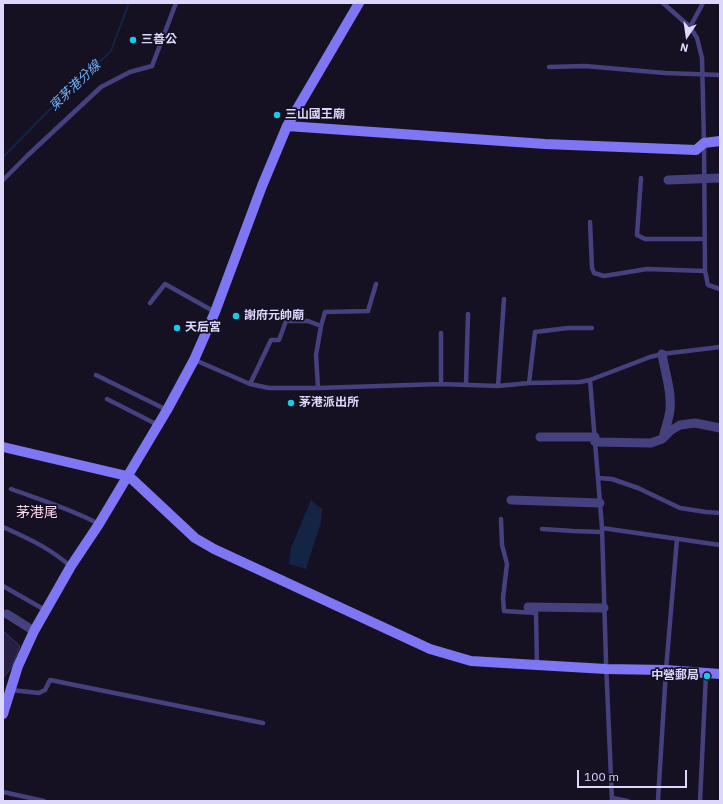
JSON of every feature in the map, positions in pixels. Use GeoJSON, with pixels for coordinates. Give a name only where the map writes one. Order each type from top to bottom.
{"type":"FeatureCollection","features":[{"type":"Feature","properties":{"kind":"street"},"geometry":{"type":"LineString","coordinates":[[3,714],[18,666],[45,610],[128,476],[167,410],[194,360],[215,312],[262,186],[287,126],[359,3]]}},
{"type":"Feature","properties":{"kind":"street"},"geometry":{"type":"LineString","coordinates":[[287,126],[545,144],[688,150],[696,150],[704,143],[720,141]]}},
{"type":"Feature","properties":{"kind":"street"},"geometry":{"type":"LineString","coordinates":[[668,180],[720,178]]}},
{"type":"Feature","properties":{"kind":"street"},"geometry":{"type":"LineString","coordinates":[[662,354],[664,368],[670,387],[670,410],[662,439]]}},
{"type":"Feature","properties":{"kind":"street"},"geometry":{"type":"LineString","coordinates":[[540,437],[651,443],[662,439],[670,431],[680,425],[695,423],[720,428]]}},
{"type":"Feature","properties":{"kind":"street"},"geometry":{"type":"LineString","coordinates":[[3,447],[128,476],[195,538],[235,559],[430,649],[471,661],[537,666],[666,670],[720,674]]}},
{"type":"Feature","properties":{"kind":"street"},"geometry":{"type":"LineString","coordinates":[[511,500],[600,503]]}},
{"type":"Feature","properties":{"kind":"street"},"geometry":{"type":"LineString","coordinates":[[528,607],[604,608]]}},
{"type":"Feature","properties":{"kind":"street"},"geometry":{"type":"LineString","coordinates":[[7,614],[34,631]]}},
{"type":"Feature","properties":{"kind":"lane"},"geometry":{"type":"LineString","coordinates":[[3,180],[102,87],[130,72],[152,66],[176,3]]}},
{"type":"Feature","properties":{"kind":"lane"},"geometry":{"type":"LineString","coordinates":[[663,3],[690,27],[697,38],[702,58],[705,271],[708,284],[720,289]]}},
{"type":"Feature","properties":{"kind":"lane"},"geometry":{"type":"LineString","coordinates":[[690,27],[703,3]]}},
{"type":"Feature","properties":{"kind":"lane"},"geometry":{"type":"LineString","coordinates":[[549,67],[585,66],[720,75]]}},
{"type":"Feature","properties":{"kind":"lane"},"geometry":{"type":"LineString","coordinates":[[641,178],[637,235],[645,239],[704,239]]}},
{"type":"Feature","properties":{"kind":"lane"},"geometry":{"type":"LineString","coordinates":[[590,222],[592,268],[594,273],[604,276],[647,269],[705,271]]}},
{"type":"Feature","properties":{"kind":"lane"},"geometry":{"type":"LineString","coordinates":[[150,303],[165,284],[215,312]]}},
{"type":"Feature","properties":{"kind":"lane"},"geometry":{"type":"LineString","coordinates":[[318,388],[316,355],[325,312],[368,311],[376,284]]}},
{"type":"Feature","properties":{"kind":"lane"},"geometry":{"type":"LineString","coordinates":[[498,386],[504,299]]}},
{"type":"Feature","properties":{"kind":"lane"},"geometry":{"type":"LineString","coordinates":[[466,384],[468,314]]}},
{"type":"Feature","properties":{"kind":"lane"},"geometry":{"type":"LineString","coordinates":[[250,384],[271,340],[280,340],[286,321],[308,321],[321,326]]}},
{"type":"Feature","properties":{"kind":"lane"},"geometry":{"type":"LineString","coordinates":[[529,383],[535,332],[568,328],[592,328]]}},
{"type":"Feature","properties":{"kind":"lane"},"geometry":{"type":"LineString","coordinates":[[441,333],[442,384]]}},
{"type":"Feature","properties":{"kind":"lane"},"geometry":{"type":"LineString","coordinates":[[194,360],[250,384],[269,388],[442,384],[498,386],[529,383],[580,382],[590,380],[650,357],[662,354],[720,347]]}},
{"type":"Feature","properties":{"kind":"lane"},"geometry":{"type":"LineString","coordinates":[[96,375],[167,410]]}},
{"type":"Feature","properties":{"kind":"lane"},"geometry":{"type":"LineString","coordinates":[[590,380],[602,530],[612,799],[628,801]]}},
{"type":"Feature","properties":{"kind":"lane"},"geometry":{"type":"LineString","coordinates":[[107,399],[158,425]]}},
{"type":"Feature","properties":{"kind":"lane"},"geometry":{"type":"LineString","coordinates":[[598,478],[612,479],[638,488],[680,508],[720,513]]}},
{"type":"Feature","properties":{"kind":"lane"},"geometry":{"type":"LineString","coordinates":[[11,489],[68,509],[99,524]]}},
{"type":"Feature","properties":{"kind":"lane"},"geometry":{"type":"LineString","coordinates":[[501,519],[502,545],[507,564],[503,598],[504,611],[536,613],[537,666]]}},
{"type":"Feature","properties":{"kind":"lane"},"geometry":{"type":"LineString","coordinates":[[3,527],[41,545],[71,566]]}},
{"type":"Feature","properties":{"kind":"lane"},"geometry":{"type":"LineString","coordinates":[[542,529],[573,531],[602,530],[720,545]]}},
{"type":"Feature","properties":{"kind":"lane"},"geometry":{"type":"LineString","coordinates":[[658,800],[666,670],[678,539]]}},
{"type":"Feature","properties":{"kind":"lane"},"geometry":{"type":"LineString","coordinates":[[3,586],[45,610]]}},
{"type":"Feature","properties":{"kind":"lane"},"geometry":{"type":"LineString","coordinates":[[700,801],[706,674]]}},
{"type":"Feature","properties":{"kind":"lane"},"geometry":{"type":"LineString","coordinates":[[11,690],[39,693],[45,690],[50,680],[263,723]]}},
{"type":"Feature","properties":{"kind":"lane"},"geometry":{"type":"LineString","coordinates":[[3,792],[44,801]]}},
{"type":"Feature","properties":{"kind":"water"},"geometry":{"type":"Polygon","coordinates":[[[311,500],[322,509],[321,522],[306,569],[289,564],[291,548],[311,500]]]}},
{"type":"Feature","properties":{"kind":"building"},"geometry":{"type":"Polygon","coordinates":[[[3,631],[20,646],[11,668],[3,678],[3,631]]]}},
{"type":"Feature","properties":{"kind":"waterway","name":"東茅港分線"},"geometry":{"type":"LineString","coordinates":[[3,157],[68,91],[111,51],[129,3]]}},
{"type":"Feature","properties":{"kind":"place","name":"三善公"},"geometry":{"type":"Point","coordinates":[133,40]}},
{"type":"Feature","properties":{"kind":"place","name":"三山國王廟"},"geometry":{"type":"Point","coordinates":[277,115]}},
{"type":"Feature","properties":{"kind":"place","name":"謝府元帥廟"},"geometry":{"type":"Point","coordinates":[236,316]}},
{"type":"Feature","properties":{"kind":"place","name":"天后宮"},"geometry":{"type":"Point","coordinates":[177,328]}},
{"type":"Feature","properties":{"kind":"place","name":"茅港派出所"},"geometry":{"type":"Point","coordinates":[291,403]}},
{"type":"Feature","properties":{"kind":"place","name":"中營郵局"},"geometry":{"type":"Point","coordinates":[707,676]}},
{"type":"Feature","properties":{"kind":"district","name":"茅港尾"},"geometry":{"type":"Point","coordinates":[37,513]}}]}
